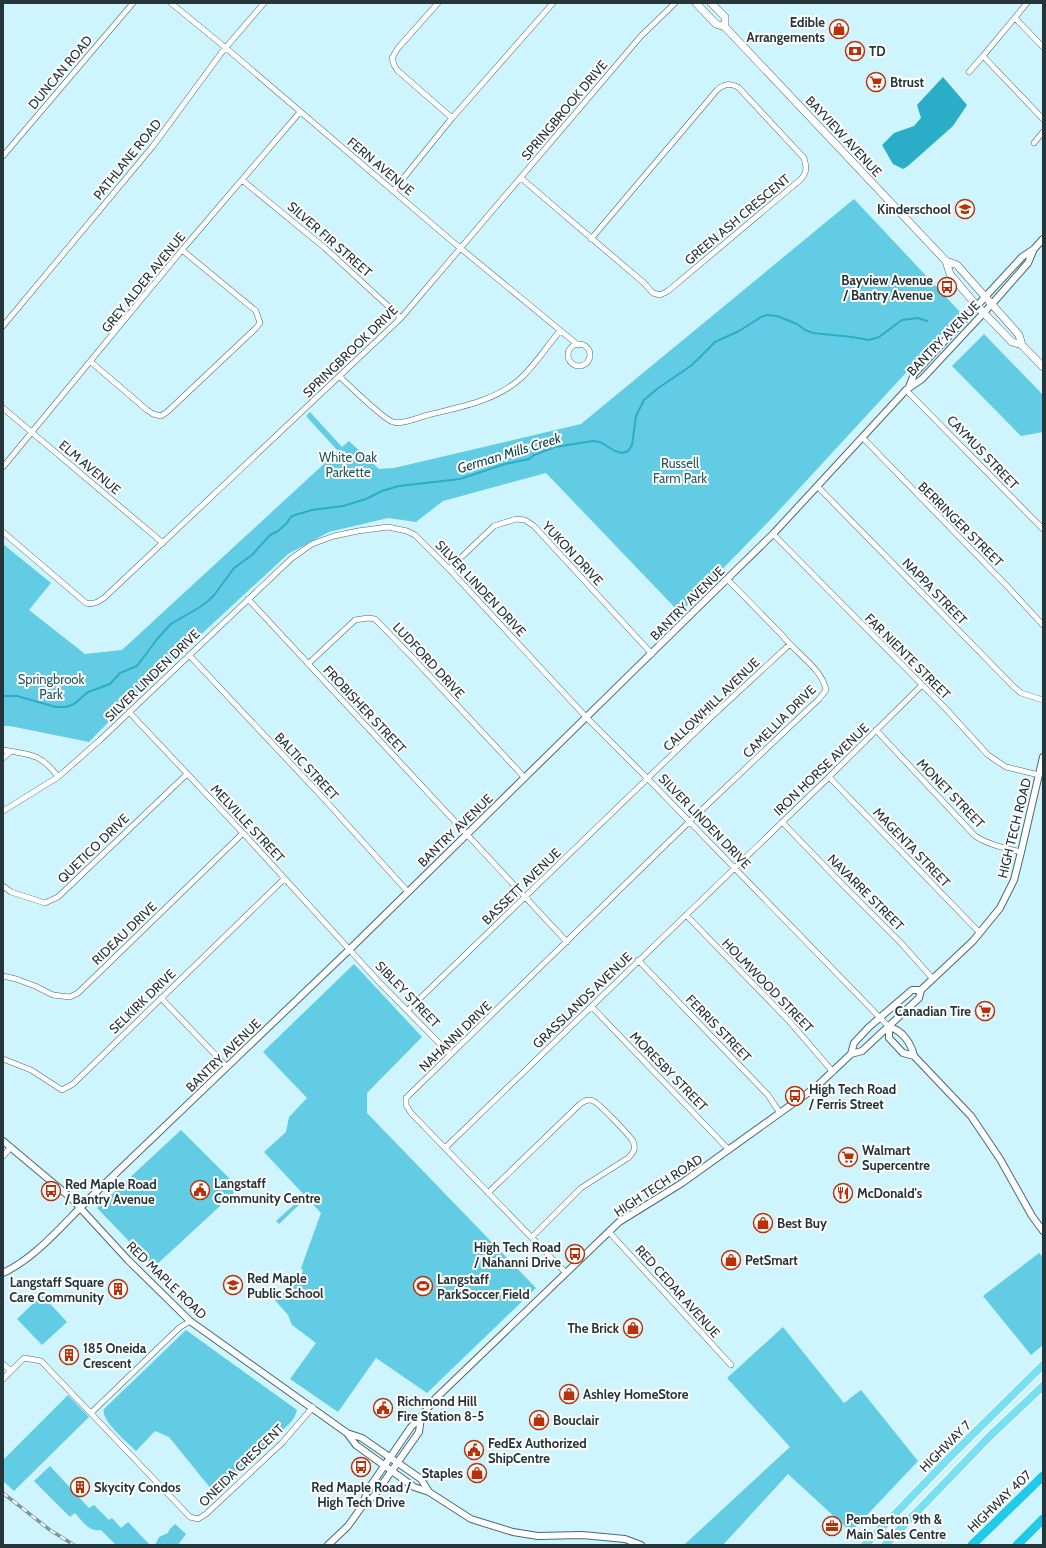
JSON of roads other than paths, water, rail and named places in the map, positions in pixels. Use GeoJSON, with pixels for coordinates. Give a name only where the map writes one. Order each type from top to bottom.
{"type":"FeatureCollection","features":[{"type":"Feature","properties":{"kind":"highway","name":"HIGHWAY 407"},"geometry":{"type":"LineString","coordinates":[[972,1545],[1043,1476]]}},
{"type":"Feature","properties":{"kind":"highway"},"geometry":{"type":"LineString","coordinates":[[1017,1545],[1043,1519]]}},
{"type":"Feature","properties":{"kind":"main road","name":"BAYVIEW AVENUE"},"geometry":{"type":"LineString","coordinates":[[696,3],[716,24],[725,27],[946,262],[950,274],[977,306],[1012,342],[1022,345],[1043,367]]}},
{"type":"Feature","properties":{"kind":"main road","name":"BAYVIEW AVENUE"},"geometry":{"type":"LineString","coordinates":[[711,3],[725,17],[725,27]]}},
{"type":"Feature","properties":{"kind":"main road","name":"BAYVIEW AVENUE"},"geometry":{"type":"LineString","coordinates":[[946,262],[957,265],[986,296],[1020,335],[1022,345]]}},
{"type":"Feature","properties":{"kind":"main road","name":"HIGHWAY 7"},"geometry":{"type":"LineString","coordinates":[[865,1545],[951,1456],[1043,1365]]}},
{"type":"Feature","properties":{"kind":"main road","name":"HIGHWAY 7"},"geometry":{"type":"LineString","coordinates":[[886,1545],[990,1436],[1043,1386]]}},
{"type":"Feature","properties":{"kind":"street","name":"DUNCAN ROAD"},"geometry":{"type":"LineString","coordinates":[[3,156],[133,3]]}},
{"type":"Feature","properties":{"kind":"street","name":"FERN AVENUE"},"geometry":{"type":"LineString","coordinates":[[171,3],[226,48],[461,249],[560,331],[578,345],[586,347],[590,353],[589,360],[587,363],[580,366],[571,362],[568,356],[570,349],[578,345]]}},
{"type":"Feature","properties":{"kind":"street","name":"PATHLANE ROAD"},"geometry":{"type":"LineString","coordinates":[[3,326],[153,146],[226,48],[264,3]]}},
{"type":"Feature","properties":{"kind":"street"},"geometry":{"type":"LineString","coordinates":[[438,3],[398,48],[392,58],[396,70],[452,118]]}},
{"type":"Feature","properties":{"kind":"street"},"geometry":{"type":"LineString","coordinates":[[393,191],[452,118],[553,3]]}},
{"type":"Feature","properties":{"kind":"street","name":"SPRINGBROOK DRIVE"},"geometry":{"type":"LineString","coordinates":[[3,532],[86,603],[95,603],[104,598],[402,318],[641,36],[675,3]]}},
{"type":"Feature","properties":{"kind":"street"},"geometry":{"type":"LineString","coordinates":[[969,72],[1027,3]]}},
{"type":"Feature","properties":{"kind":"street"},"geometry":{"type":"LineString","coordinates":[[1015,18],[1043,47]]}},
{"type":"Feature","properties":{"kind":"street"},"geometry":{"type":"LineString","coordinates":[[983,56],[1043,119]]}},
{"type":"Feature","properties":{"kind":"street","name":"GREEN ASH CRESCENT"},"geometry":{"type":"LineString","coordinates":[[521,178],[591,239],[644,283],[653,293],[660,295],[668,291],[800,180],[805,175],[807,168],[804,158],[738,87],[732,84],[724,84],[717,90],[591,239]]}},
{"type":"Feature","properties":{"kind":"street","name":"GREY ALDER AVENUE"},"geometry":{"type":"LineString","coordinates":[[3,467],[182,250],[300,112]]}},
{"type":"Feature","properties":{"kind":"street"},"geometry":{"type":"LineString","coordinates":[[1034,143],[1043,132]]}},
{"type":"Feature","properties":{"kind":"street","name":"SILVER FIR STREET"},"geometry":{"type":"LineString","coordinates":[[242,180],[325,248],[402,318]]}},
{"type":"Feature","properties":{"kind":"street"},"geometry":{"type":"LineString","coordinates":[[1034,249],[1043,239]]}},
{"type":"Feature","properties":{"kind":"street","name":"BANTRY AVENUE"},"geometry":{"type":"LineString","coordinates":[[908,389],[914,374],[1022,257],[1034,249]]}},
{"type":"Feature","properties":{"kind":"street","name":"BANTRY AVENUE"},"geometry":{"type":"LineString","coordinates":[[3,1273],[25,1260],[57,1232],[80,1208],[350,949],[466,834],[587,718],[773,534],[908,389],[922,379],[992,304],[1028,263],[1034,249]]}},
{"type":"Feature","properties":{"kind":"street"},"geometry":{"type":"LineString","coordinates":[[91,362],[146,410],[161,416],[256,328],[260,323],[256,311],[182,250]]}},
{"type":"Feature","properties":{"kind":"street"},"geometry":{"type":"LineString","coordinates":[[340,376],[383,416],[394,423],[402,422],[474,404],[504,389],[520,378],[560,331]]}},
{"type":"Feature","properties":{"kind":"street","name":"CAYMUS STREET"},"geometry":{"type":"LineString","coordinates":[[908,389],[1043,530]]}},
{"type":"Feature","properties":{"kind":"street","name":"ELM AVENUE"},"geometry":{"type":"LineString","coordinates":[[3,408],[163,543]]}},
{"type":"Feature","properties":{"kind":"street","name":"BERRINGER STREET"},"geometry":{"type":"LineString","coordinates":[[863,438],[1043,625]]}},
{"type":"Feature","properties":{"kind":"street","name":"NAPPA STREET"},"geometry":{"type":"LineString","coordinates":[[817,486],[1020,693],[1043,700]]}},
{"type":"Feature","properties":{"kind":"street","name":"YUKON DRIVE"},"geometry":{"type":"LineString","coordinates":[[449,568],[494,526],[516,519],[525,520],[539,532],[652,654]]}},
{"type":"Feature","properties":{"kind":"street","name":"SILVER LINDEN DRIVE"},"geometry":{"type":"LineString","coordinates":[[3,811],[58,777],[100,740],[292,558],[312,544],[334,536],[378,527],[388,527],[407,531],[415,535],[449,568],[587,718],[690,821],[879,1018],[889,1027],[897,1029],[912,1046],[914,1056]]}},
{"type":"Feature","properties":{"kind":"street","name":"FAR NIENTE STREET"},"geometry":{"type":"LineString","coordinates":[[773,534],[922,685],[988,755],[1006,767],[1039,775]]}},
{"type":"Feature","properties":{"kind":"street","name":"CAMELLIA DRIVE"},"geometry":{"type":"LineString","coordinates":[[690,821],[819,699],[826,690],[820,675],[789,645],[782,635],[727,579]]}},
{"type":"Feature","properties":{"kind":"street","name":"FROBISHER STREET"},"geometry":{"type":"LineString","coordinates":[[248,599],[567,942]]}},
{"type":"Feature","properties":{"kind":"street","name":"LUDFORD DRIVE"},"geometry":{"type":"LineString","coordinates":[[308,664],[355,620],[368,618],[375,619],[525,778]]}},
{"type":"Feature","properties":{"kind":"street","name":"CALLOWHILL AVENUE"},"geometry":{"type":"LineString","coordinates":[[648,779],[789,645]]}},
{"type":"Feature","properties":{"kind":"street","name":"BALTIC STREET"},"geometry":{"type":"LineString","coordinates":[[189,655],[326,801],[408,892]]}},
{"type":"Feature","properties":{"kind":"street","name":"IRON HORSE AVENUE"},"geometry":{"type":"LineString","coordinates":[[735,868],[922,685]]}},
{"type":"Feature","properties":{"kind":"street","name":"MELVILLE STREET"},"geometry":{"type":"LineString","coordinates":[[129,712],[350,949]]}},
{"type":"Feature","properties":{"kind":"street","name":"MONET STREET"},"geometry":{"type":"LineString","coordinates":[[876,730],[975,836],[983,841],[1022,852]]}},
{"type":"Feature","properties":{"kind":"street"},"geometry":{"type":"LineString","coordinates":[[3,750],[40,758],[58,777]]}},
{"type":"Feature","properties":{"kind":"street"},"geometry":{"type":"LineString","coordinates":[[3,758],[10,752]]}},
{"type":"Feature","properties":{"kind":"street","name":"HIGH TECH ROAD"},"geometry":{"type":"LineString","coordinates":[[363,1505],[367,1491],[390,1457],[411,1427],[421,1418],[435,1399],[619,1222],[682,1183],[816,1088],[852,1054],[862,1051],[889,1027],[919,998],[921,990],[973,941],[1000,908],[1014,880],[1022,852],[1043,758]]}},
{"type":"Feature","properties":{"kind":"street","name":"QUETICO DRIVE"},"geometry":{"type":"LineString","coordinates":[[3,886],[11,892],[45,903],[58,897],[187,774]]}},
{"type":"Feature","properties":{"kind":"street","name":"MAGENTA STREET"},"geometry":{"type":"LineString","coordinates":[[829,777],[979,932]]}},
{"type":"Feature","properties":{"kind":"street","name":"BASSETT AVENUE"},"geometry":{"type":"LineString","coordinates":[[408,1010],[648,779]]}},
{"type":"Feature","properties":{"kind":"street","name":"NAHANNI DRIVE"},"geometry":{"type":"LineString","coordinates":[[566,1273],[411,1114],[406,1105],[406,1098],[690,821]]}},
{"type":"Feature","properties":{"kind":"street","name":"NAVARRE STREET"},"geometry":{"type":"LineString","coordinates":[[782,822],[901,943],[933,979]]}},
{"type":"Feature","properties":{"kind":"street","name":"RIDEAU DRIVE"},"geometry":{"type":"LineString","coordinates":[[3,976],[16,979],[53,995],[70,997],[78,993],[243,833]]}},
{"type":"Feature","properties":{"kind":"street","name":"GRASSLANDS AVENUE"},"geometry":{"type":"LineString","coordinates":[[445,1148],[735,868]]}},
{"type":"Feature","properties":{"kind":"street","name":"SELKIRK DRIVE"},"geometry":{"type":"LineString","coordinates":[[3,1059],[30,1070],[62,1090],[73,1084],[284,879]]}},
{"type":"Feature","properties":{"kind":"street","name":"HOLMWOOD STREET"},"geometry":{"type":"LineString","coordinates":[[686,915],[790,1022],[833,1072]]}},
{"type":"Feature","properties":{"kind":"street","name":"SIBLEY STREET"},"geometry":{"type":"LineString","coordinates":[[350,949],[450,1054]]}},
{"type":"Feature","properties":{"kind":"street","name":"FERRIS STREET"},"geometry":{"type":"LineString","coordinates":[[638,960],[765,1092],[780,1113]]}},
{"type":"Feature","properties":{"kind":"street","name":"HIGH TECH ROAD"},"geometry":{"type":"LineString","coordinates":[[852,1054],[854,1043],[879,1018],[912,990],[921,990]]}},
{"type":"Feature","properties":{"kind":"street"},"geometry":{"type":"LineString","coordinates":[[161,998],[227,1066]]}},
{"type":"Feature","properties":{"kind":"street","name":"MORESBY STREET"},"geometry":{"type":"LineString","coordinates":[[592,1007],[729,1150]]}},
{"type":"Feature","properties":{"kind":"street","name":"SILVER LINDEN DRIVE"},"geometry":{"type":"LineString","coordinates":[[889,1027],[890,1038],[903,1052],[914,1056],[971,1116],[1000,1158],[1032,1216],[1043,1231]]}},
{"type":"Feature","properties":{"kind":"street"},"geometry":{"type":"LineString","coordinates":[[488,1192],[579,1105],[588,1100],[593,1100],[600,1106],[633,1141],[635,1146],[634,1153],[581,1188],[532,1237]]}},
{"type":"Feature","properties":{"kind":"street","name":"RED MAPLE ROAD"},"geometry":{"type":"LineString","coordinates":[[3,1141],[80,1208],[128,1260],[190,1320],[313,1407],[347,1433],[356,1445],[414,1487],[428,1492],[471,1519],[513,1532],[538,1536],[582,1535],[625,1539],[641,1545]]}},
{"type":"Feature","properties":{"kind":"street"},"geometry":{"type":"LineString","coordinates":[[3,1156],[11,1147]]}},
{"type":"Feature","properties":{"kind":"street","name":"RED CEDAR AVENUE"},"geometry":{"type":"LineString","coordinates":[[609,1232],[731,1365]]}},
{"type":"Feature","properties":{"kind":"street"},"geometry":{"type":"LineString","coordinates":[[3,1379],[24,1358],[41,1360],[91,1413],[179,1328],[190,1320]]}},
{"type":"Feature","properties":{"kind":"street"},"geometry":{"type":"LineString","coordinates":[[3,1364],[10,1371]]}},
{"type":"Feature","properties":{"kind":"street","name":"ONEIDA CRESCENT"},"geometry":{"type":"LineString","coordinates":[[91,1413],[190,1517],[198,1519],[206,1514],[282,1442],[313,1407]]}},
{"type":"Feature","properties":{"kind":"street","name":"HIGH TECH ROAD"},"geometry":{"type":"LineString","coordinates":[[328,1545],[348,1526],[363,1505],[374,1496],[419,1432],[421,1418]]}},
{"type":"Feature","properties":{"kind":"street","name":"RED MAPLE ROAD"},"geometry":{"type":"LineString","coordinates":[[347,1433],[362,1438],[421,1479],[428,1492]]}},
{"type":"Feature","properties":{"kind":"waterway","name":"German Mills Creek"},"geometry":{"type":"LineString","coordinates":[[3,696],[17,696],[56,707],[66,707],[74,704],[88,692],[110,684],[120,673],[137,666],[158,638],[171,624],[208,601],[234,568],[252,555],[270,535],[278,531],[291,517],[295,515],[312,510],[343,506],[399,486],[460,479],[505,464],[529,459],[534,455],[555,447],[593,441],[600,442],[615,451],[622,453],[628,451],[632,445],[636,416],[644,400],[657,389],[692,365],[715,342],[739,331],[761,317],[767,315],[777,316],[797,324],[805,330],[813,333],[869,340],[879,337],[902,320],[918,318],[927,321]]}},
{"type":"Feature","properties":{"kind":"railway"},"geometry":{"type":"LineString","coordinates":[[3,1493],[50,1530],[74,1545]]}},
{"type":"Feature","properties":{"kind":"place","name":"Edible Arrangements"},"geometry":{"type":"Point","coordinates":[839,29]}},
{"type":"Feature","properties":{"kind":"place","name":"TD"},"geometry":{"type":"Point","coordinates":[855,51]}},
{"type":"Feature","properties":{"kind":"place","name":"Btrust"},"geometry":{"type":"Point","coordinates":[876,82]}},
{"type":"Feature","properties":{"kind":"place","name":"Kinderschool"},"geometry":{"type":"Point","coordinates":[965,209]}},
{"type":"Feature","properties":{"kind":"place","name":"Bayview Avenue / Bantry Avenue"},"geometry":{"type":"Point","coordinates":[947,287]}},
{"type":"Feature","properties":{"kind":"place","name":"Canadian Tire"},"geometry":{"type":"Point","coordinates":[985,1011]}},
{"type":"Feature","properties":{"kind":"place","name":"High Tech Road / Ferris Street"},"geometry":{"type":"Point","coordinates":[795,1096]}},
{"type":"Feature","properties":{"kind":"place","name":"Walmart Supercentre"},"geometry":{"type":"Point","coordinates":[848,1157]}},
{"type":"Feature","properties":{"kind":"place","name":"Langstaff Community Centre"},"geometry":{"type":"Point","coordinates":[200,1190]}},
{"type":"Feature","properties":{"kind":"place","name":"Red Maple Road / Bantry Avenue"},"geometry":{"type":"Point","coordinates":[51,1191]}},
{"type":"Feature","properties":{"kind":"place","name":"McDonald's"},"geometry":{"type":"Point","coordinates":[843,1193]}},
{"type":"Feature","properties":{"kind":"place","name":"Best Buy"},"geometry":{"type":"Point","coordinates":[763,1223]}},
{"type":"Feature","properties":{"kind":"place","name":"High Tech Road / Nahanni Drive"},"geometry":{"type":"Point","coordinates":[575,1254]}},
{"type":"Feature","properties":{"kind":"place","name":"PetSmart"},"geometry":{"type":"Point","coordinates":[731,1260]}},
{"type":"Feature","properties":{"kind":"place","name":"Red Maple Public School"},"geometry":{"type":"Point","coordinates":[233,1285]}},
{"type":"Feature","properties":{"kind":"place","name":"Langstaff ParkSoccer Field"},"geometry":{"type":"Point","coordinates":[423,1286]}},
{"type":"Feature","properties":{"kind":"place","name":"Langstaff Square Care Community"},"geometry":{"type":"Point","coordinates":[118,1289]}},
{"type":"Feature","properties":{"kind":"place","name":"The Brick"},"geometry":{"type":"Point","coordinates":[633,1328]}},
{"type":"Feature","properties":{"kind":"place","name":"185 Oneida Crescent"},"geometry":{"type":"Point","coordinates":[69,1355]}},
{"type":"Feature","properties":{"kind":"place","name":"Ashley HomeStore"},"geometry":{"type":"Point","coordinates":[569,1394]}},
{"type":"Feature","properties":{"kind":"place","name":"Richmond Hill Fire Station 8-5"},"geometry":{"type":"Point","coordinates":[383,1408]}},
{"type":"Feature","properties":{"kind":"place","name":"Bouclair"},"geometry":{"type":"Point","coordinates":[539,1420]}},
{"type":"Feature","properties":{"kind":"place","name":"FedEx Authorized ShipCentre"},"geometry":{"type":"Point","coordinates":[474,1450]}},
{"type":"Feature","properties":{"kind":"place","name":"Red Maple Road / High Tech Drive"},"geometry":{"type":"Point","coordinates":[361,1467]}},
{"type":"Feature","properties":{"kind":"place","name":"Staples"},"geometry":{"type":"Point","coordinates":[477,1473]}},
{"type":"Feature","properties":{"kind":"place","name":"Skycity Condos"},"geometry":{"type":"Point","coordinates":[80,1487]}},
{"type":"Feature","properties":{"kind":"place","name":"Pemberton 9th & Main Sales Centre"},"geometry":{"type":"Point","coordinates":[832,1526]}},
{"type":"Feature","properties":{"kind":"park label","name":"White Oak Parkette"},"geometry":{"type":"Point","coordinates":[348,464]}},
{"type":"Feature","properties":{"kind":"park label","name":"Russell Farm Park"},"geometry":{"type":"Point","coordinates":[680,470]}},
{"type":"Feature","properties":{"kind":"park label","name":"Springbrook Park"},"geometry":{"type":"Point","coordinates":[51,686]}}]}
